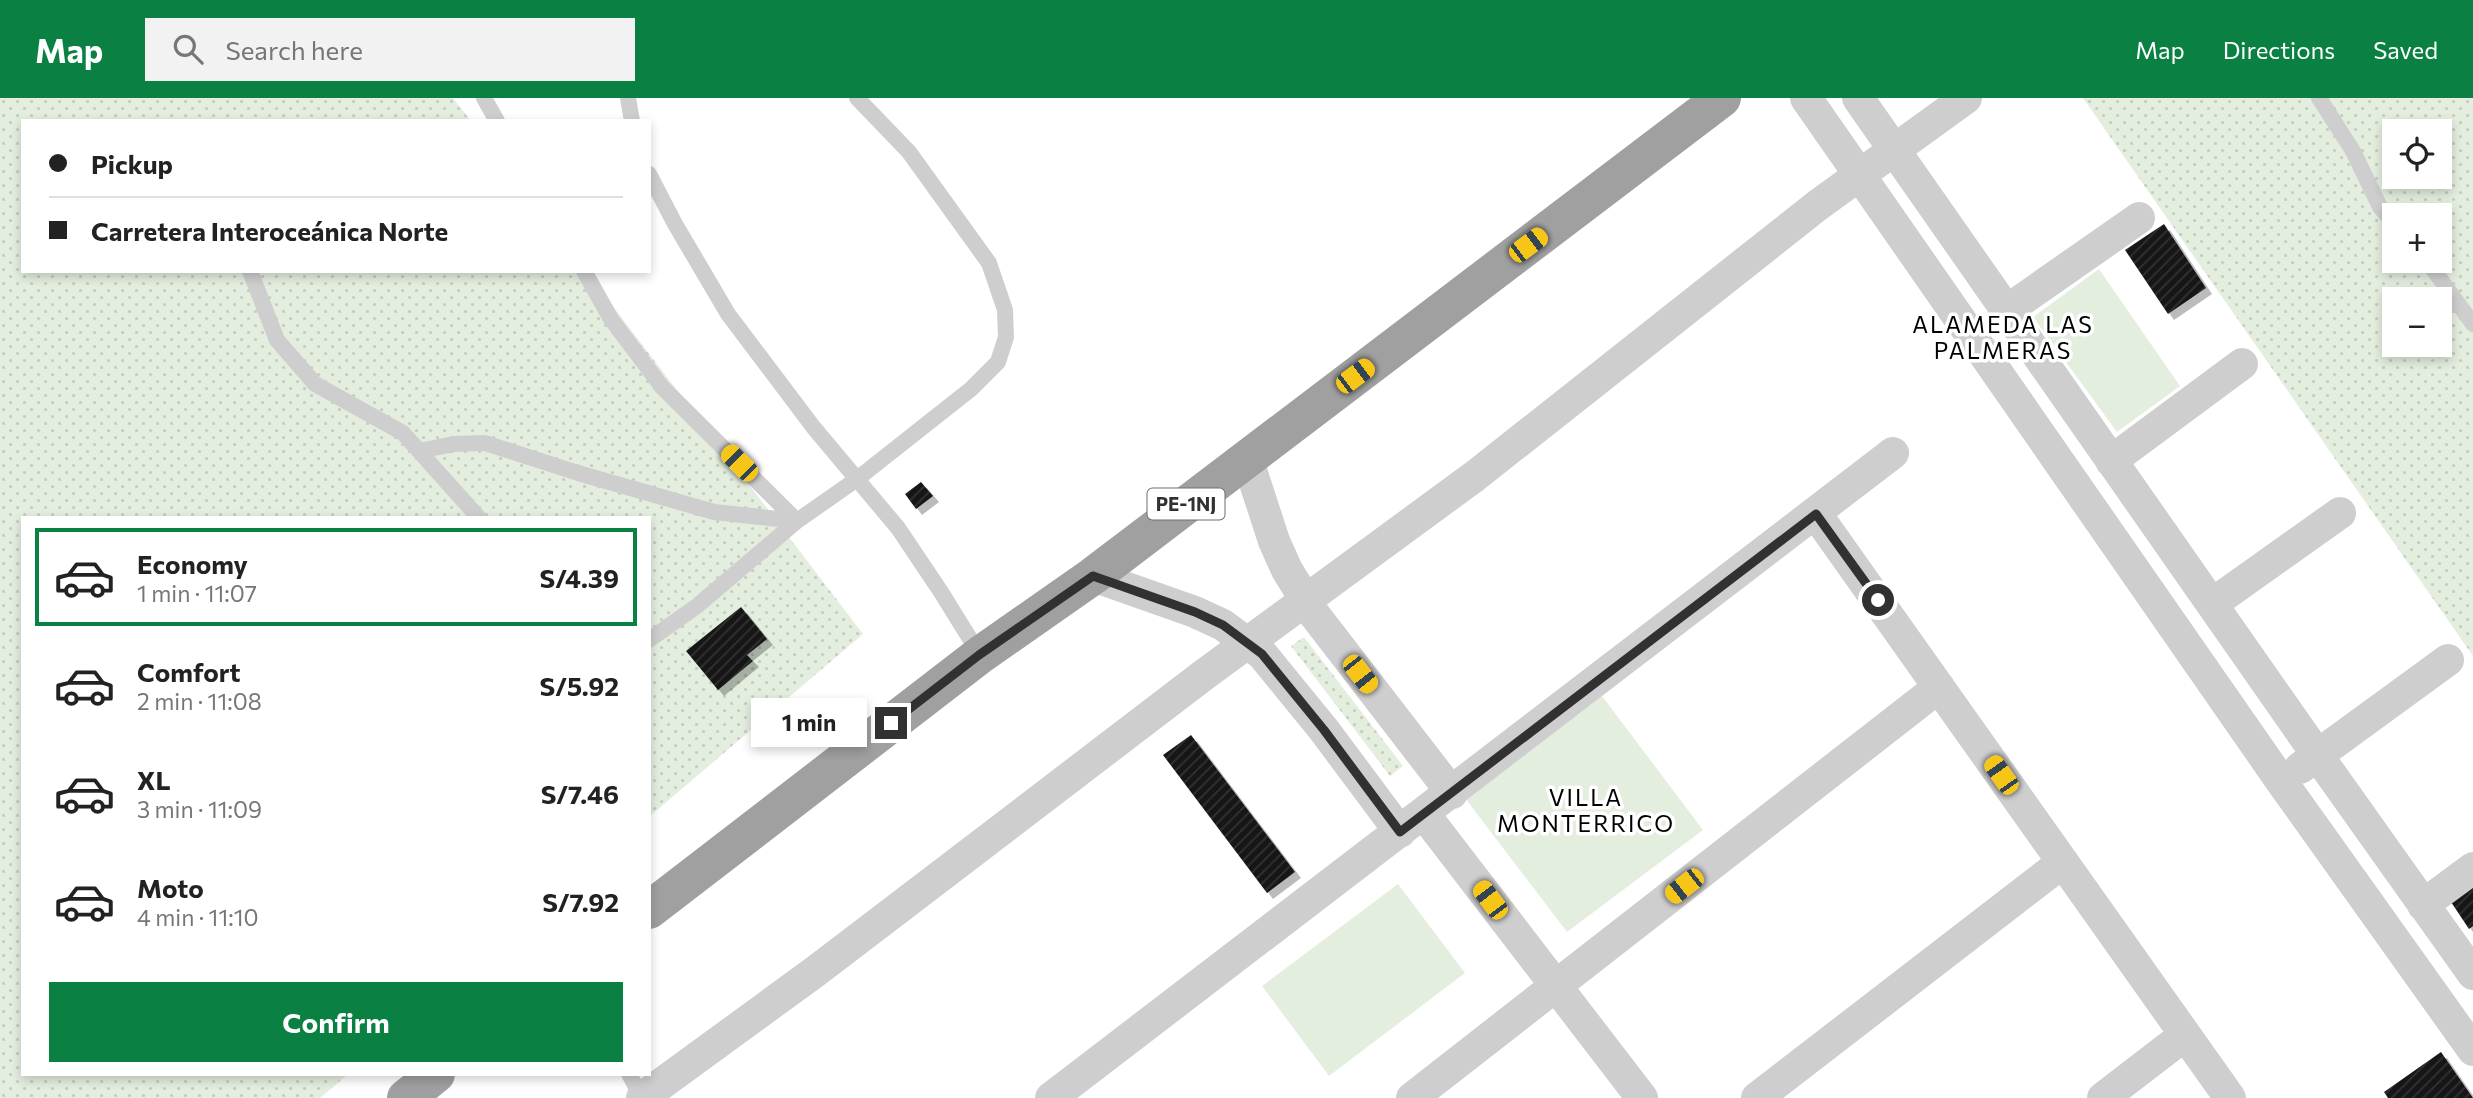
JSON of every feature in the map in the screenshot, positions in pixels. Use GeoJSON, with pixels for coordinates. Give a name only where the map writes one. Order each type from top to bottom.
{"type":"FeatureCollection","features":[{"type":"Feature","properties":{"kind":"highway","name":"PE-1NJ"},"geometry":{"type":"LineString","coordinates":[[651,908],[979,655],[1093,576],[1722,98]]}},
{"type":"Feature","properties":{"kind":"highway"},"geometry":{"type":"LineString","coordinates":[[406,1098],[434,1076]]}},
{"type":"Feature","properties":{"kind":"street"},"geometry":{"type":"LineString","coordinates":[[1806,98],[2281,780],[2473,1050]]}},
{"type":"Feature","properties":{"kind":"street"},"geometry":{"type":"LineString","coordinates":[[1858,98],[2473,974]]}},
{"type":"Feature","properties":{"kind":"street"},"geometry":{"type":"LineString","coordinates":[[642,1098],[1475,475],[1859,175],[1966,98]]}},
{"type":"Feature","properties":{"kind":"street"},"geometry":{"type":"LineString","coordinates":[[2006,311],[2139,218]]}},
{"type":"Feature","properties":{"kind":"street"},"geometry":{"type":"LineString","coordinates":[[2111,461],[2242,364]]}},
{"type":"Feature","properties":{"kind":"street"},"geometry":{"type":"LineString","coordinates":[[1051,1098],[1893,453]]}},
{"type":"Feature","properties":{"kind":"street"},"geometry":{"type":"LineString","coordinates":[[1247,458],[1274,541],[1305,600],[1452,793]]}},
{"type":"Feature","properties":{"kind":"street"},"geometry":{"type":"LineString","coordinates":[[2211,604],[2340,513]]}},
{"type":"Feature","properties":{"kind":"street"},"geometry":{"type":"LineString","coordinates":[[1816,514],[2230,1098]]}},
{"type":"Feature","properties":{"kind":"street"},"geometry":{"type":"LineString","coordinates":[[1093,576],[1195,612],[1223,625],[1262,654],[1324,730],[1412,823],[1556,986],[1642,1098]]}},
{"type":"Feature","properties":{"kind":"street"},"geometry":{"type":"LineString","coordinates":[[2281,780],[2318,756],[2448,660]]}},
{"type":"Feature","properties":{"kind":"street"},"geometry":{"type":"LineString","coordinates":[[1412,1098],[1939,687]]}},
{"type":"Feature","properties":{"kind":"street"},"geometry":{"type":"LineString","coordinates":[[1757,1098],[2063,862]]}},
{"type":"Feature","properties":{"kind":"street"},"geometry":{"type":"LineString","coordinates":[[2423,905],[2473,868]]}},
{"type":"Feature","properties":{"kind":"street"},"geometry":{"type":"LineString","coordinates":[[2103,1098],[2185,1035]]}},
{"type":"Feature","properties":{"kind":"lane"},"geometry":{"type":"LineString","coordinates":[[484,98],[496,119]]}},
{"type":"Feature","properties":{"kind":"lane"},"geometry":{"type":"LineString","coordinates":[[628,98],[632,119]]}},
{"type":"Feature","properties":{"kind":"lane"},"geometry":{"type":"LineString","coordinates":[[651,639],[697,606],[797,521],[857,480],[971,389],[998,362],[1006,337],[1005,310],[989,263],[909,152],[858,98]]}},
{"type":"Feature","properties":{"kind":"lane"},"geometry":{"type":"LineString","coordinates":[[2319,98],[2353,151],[2382,209]]}},
{"type":"Feature","properties":{"kind":"lane"},"geometry":{"type":"LineString","coordinates":[[651,178],[728,314],[780,385],[898,528],[979,655]]}},
{"type":"Feature","properties":{"kind":"lane"},"geometry":{"type":"LineString","coordinates":[[251,273],[277,340],[315,384],[403,433],[477,516]]}},
{"type":"Feature","properties":{"kind":"lane"},"geometry":{"type":"LineString","coordinates":[[585,273],[611,319],[662,387],[797,521]]}},
{"type":"Feature","properties":{"kind":"lane"},"geometry":{"type":"LineString","coordinates":[[2436,273],[2473,324]]}},
{"type":"Feature","properties":{"kind":"lane"},"geometry":{"type":"LineString","coordinates":[[419,451],[454,443],[485,443],[714,512],[797,521]]}},
{"type":"Feature","properties":{"kind":"lane"},"geometry":{"type":"LineString","coordinates":[[630,1076],[642,1098]]}},
{"type":"Feature","properties":{"kind":"green space"},"geometry":{"type":"Polygon","coordinates":[[[0,98],[453,98],[469,119],[21,119],[21,273],[588,273],[863,634],[651,815],[651,516],[21,516],[21,1076],[346,1076],[320,1098],[0,1098],[0,98]]]}},
{"type":"Feature","properties":{"kind":"green space"},"geometry":{"type":"Polygon","coordinates":[[[2083,98],[2473,98],[2473,656],[2083,98]]]}},
{"type":"Feature","properties":{"kind":"green space"},"geometry":{"type":"Polygon","coordinates":[[[2099,269],[2180,386],[2117,432],[2033,317],[2099,269]]]}},
{"type":"Feature","properties":{"kind":"green space"},"geometry":{"type":"Polygon","coordinates":[[[1304,637],[1403,766],[1390,776],[1291,646],[1304,637]]]}},
{"type":"Feature","properties":{"kind":"green space"},"geometry":{"type":"Polygon","coordinates":[[[1602,696],[1703,830],[1567,932],[1465,798],[1602,696]]]}},
{"type":"Feature","properties":{"kind":"green space"},"geometry":{"type":"Polygon","coordinates":[[[1398,884],[1465,973],[1329,1076],[1262,986],[1398,884]]]}},
{"type":"Feature","properties":{"kind":"building"},"geometry":{"type":"Polygon","coordinates":[[[2164,224],[2206,288],[2168,314],[2125,250],[2164,224]]]}},
{"type":"Feature","properties":{"kind":"building"},"geometry":{"type":"Polygon","coordinates":[[[921,482],[933,496],[916,509],[905,494],[921,482]]]}},
{"type":"Feature","properties":{"kind":"building"},"geometry":{"type":"Polygon","coordinates":[[[741,607],[767,639],[747,655],[753,661],[718,690],[686,651],[741,607]]]}},
{"type":"Feature","properties":{"kind":"building"},"geometry":{"type":"Polygon","coordinates":[[[1191,735],[1295,872],[1267,893],[1163,755],[1191,735]]]}},
{"type":"Feature","properties":{"kind":"building"},"geometry":{"type":"Polygon","coordinates":[[[2473,882],[2473,926],[2469,929],[2449,899],[2473,882]]]}},
{"type":"Feature","properties":{"kind":"building"},"geometry":{"type":"Polygon","coordinates":[[[2441,1052],[2473,1098],[2388,1098],[2384,1092],[2441,1052]]]}},
{"type":"Feature","properties":{"kind":"district","name":"ALAMEDA LAS PALMERAS"},"geometry":{"type":"Point","coordinates":[2003,338]}},
{"type":"Feature","properties":{"kind":"district","name":"VILLA MONTERRICO"},"geometry":{"type":"Point","coordinates":[1586,811]}},
{"type":"Feature","properties":{"kind":"route"},"geometry":{"type":"LineString","coordinates":[[891,723],[979,655],[1093,576],[1195,612],[1223,625],[1262,654],[1324,730],[1400,832],[1816,514],[1878,600]]}}]}
